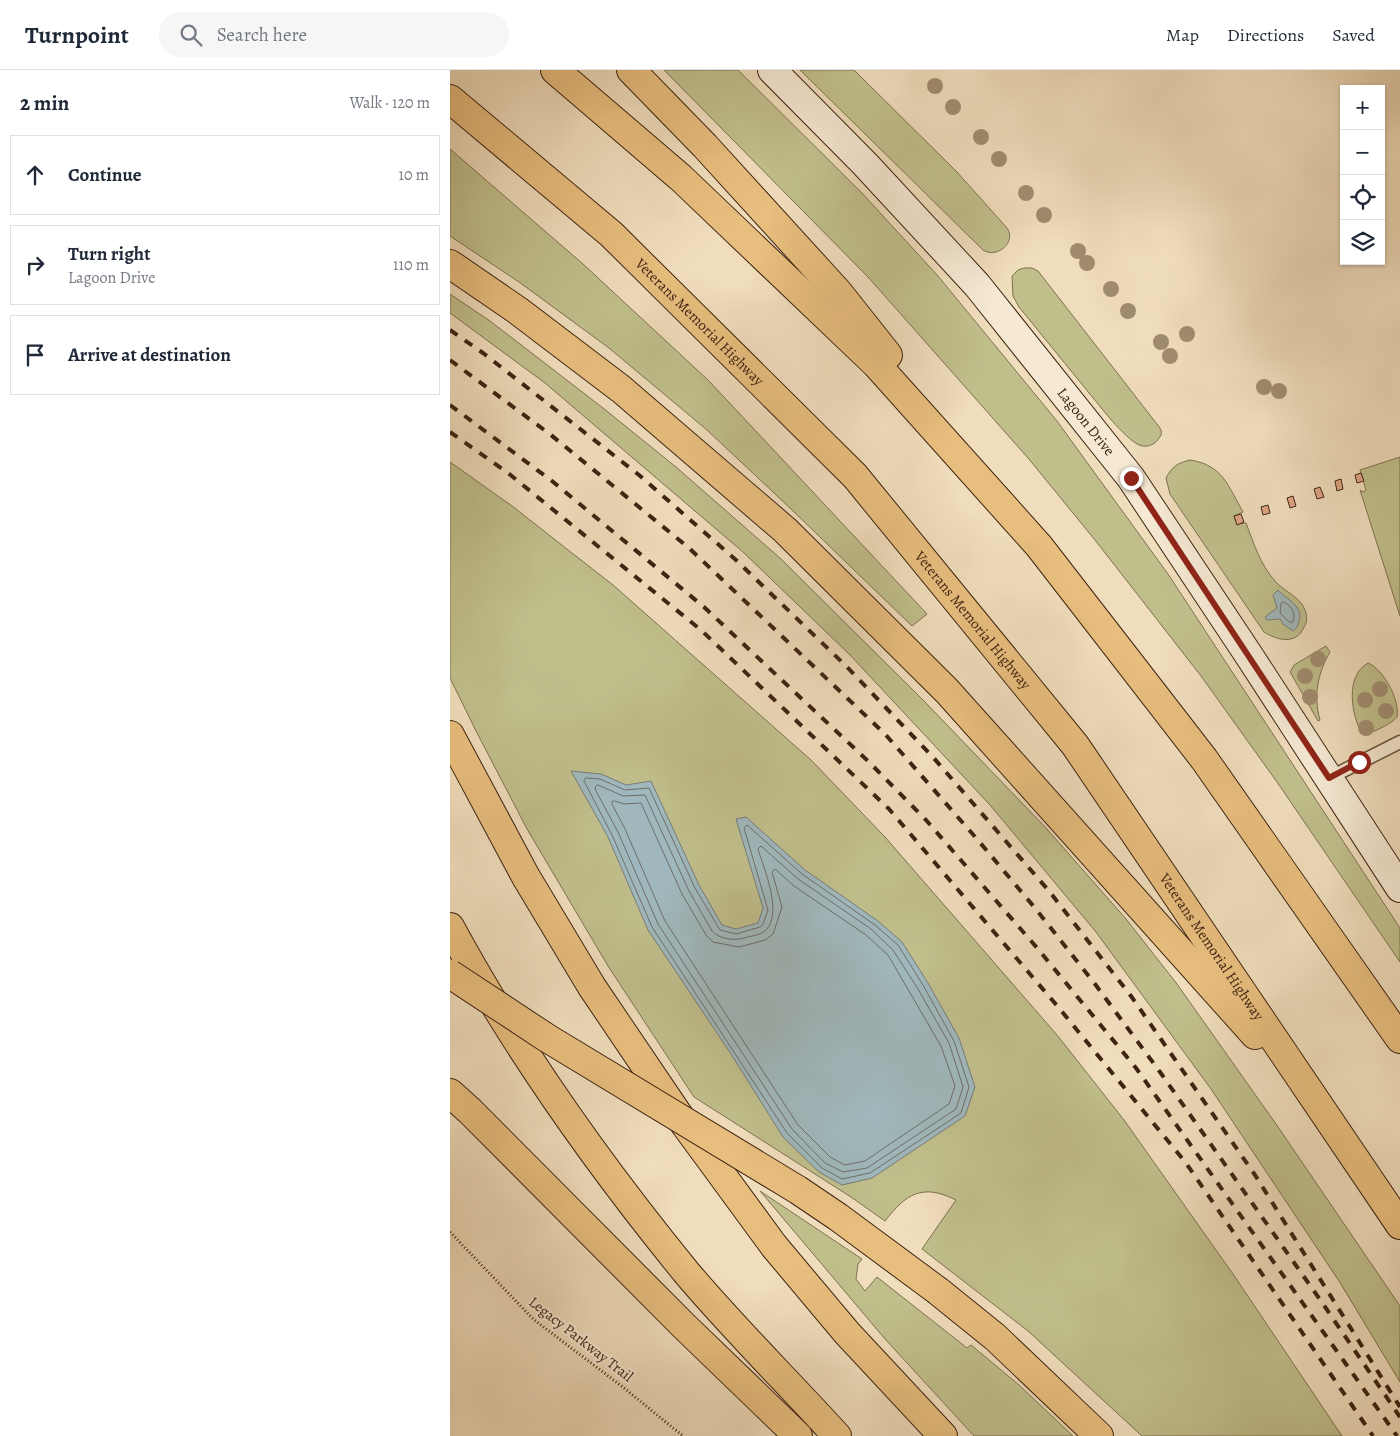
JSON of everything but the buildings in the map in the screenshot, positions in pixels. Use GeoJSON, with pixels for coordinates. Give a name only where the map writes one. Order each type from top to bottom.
{"type":"FeatureCollection","features":[{"type":"Feature","properties":{"kind":"highway"},"geometry":{"type":"LineString","coordinates":[[555,70],[681,178],[876,364],[1039,546]]}},
{"type":"Feature","properties":{"kind":"highway"},"geometry":{"type":"LineString","coordinates":[[630,70],[705,146],[838,292],[1039,546],[1204,759],[1400,1039]]}},
{"type":"Feature","properties":{"kind":"highway","name":"Veterans Memorial Highway"},"geometry":{"type":"LineString","coordinates":[[450,99],[611,234],[855,476],[1075,745],[1400,1225]]}},
{"type":"Feature","properties":{"kind":"highway"},"geometry":{"type":"LineString","coordinates":[[450,264],[517,310],[621,389],[785,530],[947,691],[1325,1113]]}},
{"type":"Feature","properties":{"kind":"highway"},"geometry":{"type":"LineString","coordinates":[[450,735],[526,877],[592,987],[686,1126],[774,1246],[847,1333],[943,1436]]}},
{"type":"Feature","properties":{"kind":"highway"},"geometry":{"type":"LineString","coordinates":[[450,927],[510,1029],[579,1132],[616,1183],[688,1273],[837,1436]]}},
{"type":"Feature","properties":{"kind":"highway"},"geometry":{"type":"LineString","coordinates":[[450,974],[547,1038],[798,1190],[838,1217],[938,1291],[995,1337],[1100,1436]]}},
{"type":"Feature","properties":{"kind":"highway"},"geometry":{"type":"LineString","coordinates":[[450,1093],[684,1326],[798,1436]]}},
{"type":"Feature","properties":{"kind":"street","name":"Lagoon Drive"},"geometry":{"type":"LineString","coordinates":[[772,70],[865,164],[976,285],[1131,478],[1400,888]]}},
{"type":"Feature","properties":{"kind":"lane"},"geometry":{"type":"LineString","coordinates":[[1329,778],[1400,742]]}},
{"type":"Feature","properties":{"kind":"path","name":"Legacy Parkway Trail"},"geometry":{"type":"LineString","coordinates":[[450,1232],[533,1319],[624,1388],[683,1436]]}},
{"type":"Feature","properties":{"kind":"shaded area"},"geometry":{"type":"Polygon","coordinates":[[[664,70],[738,70],[862,193],[938,276],[1057,421],[1168,574],[1400,928],[1400,962],[1277,782],[1201,676],[1095,540],[1028,458],[868,277],[664,70]]]}},
{"type":"Feature","properties":{"kind":"shaded area"},"geometry":{"type":"Polygon","coordinates":[[[800,70],[854,70],[956,171],[1007,228],[1009,239],[1004,248],[994,252],[983,250],[800,70]]]}},
{"type":"Feature","properties":{"kind":"shaded area"},"geometry":{"type":"Polygon","coordinates":[[[450,149],[583,264],[709,381],[927,614],[912,626],[707,430],[609,348],[519,282],[450,236],[450,149]]]}},
{"type":"Feature","properties":{"kind":"shaded area"},"geometry":{"type":"Polygon","coordinates":[[[1032,268],[1038,271],[1160,428],[1161,435],[1155,442],[1148,446],[1139,445],[1119,429],[1019,307],[1013,296],[1012,276],[1018,270],[1032,268]]]}},
{"type":"Feature","properties":{"kind":"shaded area"},"geometry":{"type":"Polygon","coordinates":[[[450,294],[490,321],[603,408],[676,467],[780,558],[925,702],[1046,828],[1126,919],[1177,984],[1276,1124],[1400,1306],[1400,1382],[1339,1281],[1211,1089],[1096,932],[990,805],[851,656],[743,552],[545,383],[450,313],[450,294]]]}},
{"type":"Feature","properties":{"kind":"shaded area"},"geometry":{"type":"Polygon","coordinates":[[[1400,457],[1400,616],[1360,490],[1363,492],[1366,490],[1360,470],[1400,457]]]}},
{"type":"Feature","properties":{"kind":"shaded area"},"geometry":{"type":"Polygon","coordinates":[[[1190,460],[1210,467],[1228,485],[1243,512],[1234,516],[1237,524],[1246,523],[1265,568],[1279,585],[1303,605],[1307,615],[1300,634],[1285,640],[1264,632],[1170,494],[1166,478],[1168,474],[1175,466],[1190,460]]]}},
{"type":"Feature","properties":{"kind":"shaded area"},"geometry":{"type":"Polygon","coordinates":[[[450,462],[512,506],[613,585],[811,760],[885,837],[1057,1035],[1124,1120],[1233,1274],[1342,1436],[1142,1436],[1028,1331],[922,1249],[956,1200],[934,1192],[916,1194],[900,1204],[885,1221],[851,1197],[694,1097],[608,966],[527,829],[450,678],[450,462]]]}},
{"type":"Feature","properties":{"kind":"shaded area"},"geometry":{"type":"Polygon","coordinates":[[[1326,646],[1330,652],[1322,668],[1318,684],[1317,702],[1320,720],[1318,721],[1290,672],[1294,665],[1326,646]]]}},
{"type":"Feature","properties":{"kind":"shaded area"},"geometry":{"type":"Polygon","coordinates":[[[1368,663],[1374,666],[1385,678],[1396,702],[1397,717],[1387,725],[1366,735],[1362,734],[1358,726],[1352,696],[1356,677],[1368,663]]]}},
{"type":"Feature","properties":{"kind":"shaded area"},"geometry":{"type":"Polygon","coordinates":[[[760,1191],[862,1259],[858,1264],[856,1279],[865,1291],[877,1277],[967,1348],[971,1345],[1019,1385],[1073,1436],[974,1436],[885,1339],[760,1191]]]}},
{"type":"Feature","properties":{"kind":"water"},"geometry":{"type":"Polygon","coordinates":[[[1278,590],[1299,611],[1298,624],[1293,631],[1283,624],[1280,619],[1267,620],[1265,617],[1277,608],[1273,595],[1278,590]]]}},
{"type":"Feature","properties":{"kind":"water"},"geometry":{"type":"Polygon","coordinates":[[[571,771],[601,774],[626,785],[651,781],[699,885],[722,925],[736,929],[758,923],[763,908],[736,819],[746,817],[805,870],[878,921],[902,942],[959,1038],[975,1087],[965,1116],[872,1178],[842,1185],[819,1172],[783,1137],[731,1054],[648,930],[608,837],[571,771]]]}},
{"type":"Feature","properties":{"kind":"railway"},"geometry":{"type":"LineString","coordinates":[[450,330],[483,353],[639,475],[736,560],[845,665],[932,756],[1049,891],[1131,996],[1255,1175],[1400,1407]]}},
{"type":"Feature","properties":{"kind":"railway"},"geometry":{"type":"LineString","coordinates":[[450,360],[551,435],[689,548],[885,734],[1035,908],[1095,984],[1160,1072],[1400,1417]]}},
{"type":"Feature","properties":{"kind":"railway"},"geometry":{"type":"LineString","coordinates":[[450,405],[552,481],[704,607],[868,761],[926,820],[1038,949],[1136,1068],[1397,1436]]}},
{"type":"Feature","properties":{"kind":"railway"},"geometry":{"type":"LineString","coordinates":[[450,432],[508,473],[701,630],[889,809],[1059,1008],[1186,1163],[1373,1436]]}},
{"type":"Feature","properties":{"kind":"route"},"geometry":{"type":"LineString","coordinates":[[1131,478],[1329,778],[1359,762]]}}]}
